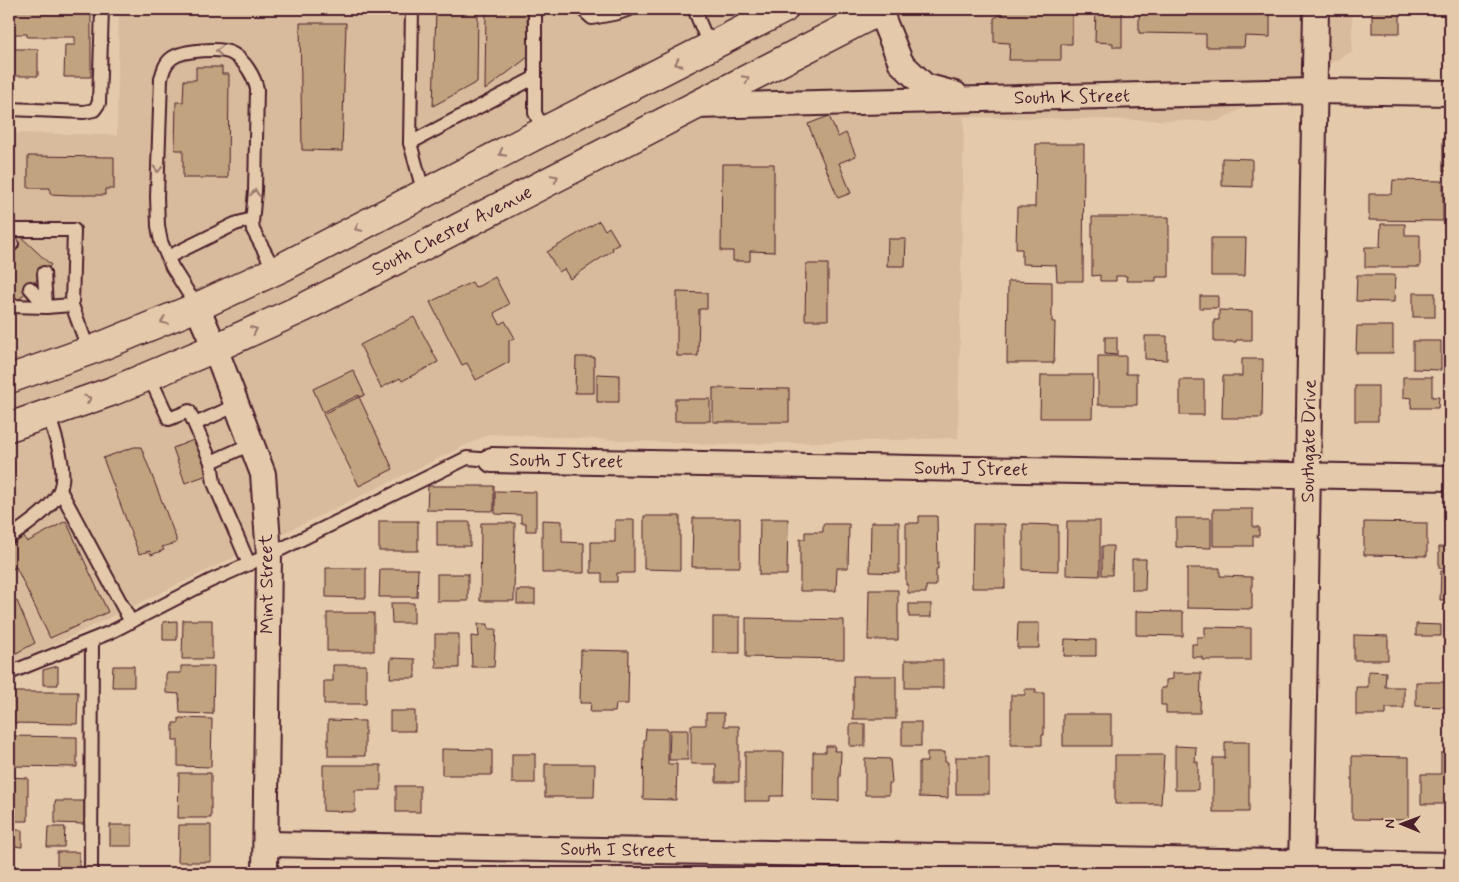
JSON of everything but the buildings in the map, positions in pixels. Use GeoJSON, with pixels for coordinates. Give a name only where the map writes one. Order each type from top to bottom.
{"type":"FeatureCollection","features":[{"type":"Feature","properties":{"kind":"main road"},"geometry":{"type":"LineString","coordinates":[[9,379],[89,351],[197,307],[275,271],[544,130],[784,9]]}},
{"type":"Feature","properties":{"kind":"main road","name":"South Chester Avenue"},"geometry":{"type":"LineString","coordinates":[[9,427],[113,391],[303,308],[880,9]]}},
{"type":"Feature","properties":{"kind":"street"},"geometry":{"type":"LineString","coordinates":[[880,9],[900,63],[925,86],[976,100]]}},
{"type":"Feature","properties":{"kind":"street","name":"Southgate Drive"},"geometry":{"type":"LineString","coordinates":[[1301,868],[1316,9]]}},
{"type":"Feature","properties":{"kind":"street","name":"South K Street"},"geometry":{"type":"LineString","coordinates":[[694,106],[1314,91],[1450,93]]}},
{"type":"Feature","properties":{"kind":"street","name":"Mint Street"},"geometry":{"type":"LineString","coordinates":[[197,307],[215,348],[263,474],[259,559],[266,844],[265,873]]}},
{"type":"Feature","properties":{"kind":"street","name":"South J Street"},"geometry":{"type":"LineString","coordinates":[[492,460],[1450,478]]}},
{"type":"Feature","properties":{"kind":"street","name":"South I Street"},"geometry":{"type":"LineString","coordinates":[[266,844],[1301,868],[1450,865]]}},
{"type":"Feature","properties":{"kind":"lane"},"geometry":{"type":"LineString","coordinates":[[9,109],[84,112],[94,110],[99,102],[102,9]]}},
{"type":"Feature","properties":{"kind":"lane"},"geometry":{"type":"LineString","coordinates":[[412,9],[410,143],[424,194]]}},
{"type":"Feature","properties":{"kind":"lane"},"geometry":{"type":"LineString","coordinates":[[535,9],[535,113],[544,130]]}},
{"type":"Feature","properties":{"kind":"lane"},"geometry":{"type":"LineString","coordinates":[[582,9],[592,18],[630,9]]}},
{"type":"Feature","properties":{"kind":"lane"},"geometry":{"type":"LineString","coordinates":[[694,9],[710,47]]}},
{"type":"Feature","properties":{"kind":"lane"},"geometry":{"type":"LineString","coordinates":[[197,307],[172,267],[161,242],[158,226],[157,198],[161,79],[164,68],[171,58],[192,51],[224,51],[233,53],[256,81],[256,191],[252,219],[253,230],[275,271]]}},
{"type":"Feature","properties":{"kind":"lane"},"geometry":{"type":"LineString","coordinates":[[410,143],[534,78]]}},
{"type":"Feature","properties":{"kind":"lane"},"geometry":{"type":"LineString","coordinates":[[168,257],[235,224],[252,219]]}},
{"type":"Feature","properties":{"kind":"lane"},"geometry":{"type":"LineString","coordinates":[[9,230],[74,230],[72,305],[89,351]]}},
{"type":"Feature","properties":{"kind":"lane"},"geometry":{"type":"LineString","coordinates":[[44,273],[46,307]]}},
{"type":"Feature","properties":{"kind":"lane"},"geometry":{"type":"LineString","coordinates":[[30,288],[46,307]]}},
{"type":"Feature","properties":{"kind":"lane"},"geometry":{"type":"LineString","coordinates":[[11,306],[46,307],[72,305]]}},
{"type":"Feature","properties":{"kind":"lane"},"geometry":{"type":"LineString","coordinates":[[149,376],[169,420],[189,411],[211,462],[214,483],[259,559]]}},
{"type":"Feature","properties":{"kind":"lane"},"geometry":{"type":"LineString","coordinates":[[195,424],[237,406]]}},
{"type":"Feature","properties":{"kind":"lane"},"geometry":{"type":"LineString","coordinates":[[9,538],[35,519],[60,490],[62,473],[48,413]]}},
{"type":"Feature","properties":{"kind":"lane"},"geometry":{"type":"LineString","coordinates":[[211,462],[251,444]]}},
{"type":"Feature","properties":{"kind":"lane"},"geometry":{"type":"LineString","coordinates":[[9,673],[92,640],[131,622],[210,581],[467,458],[492,460]]}},
{"type":"Feature","properties":{"kind":"lane"},"geometry":{"type":"LineString","coordinates":[[60,490],[131,622]]}},
{"type":"Feature","properties":{"kind":"lane"},"geometry":{"type":"LineString","coordinates":[[91,873],[92,640]]}},
{"type":"Feature","properties":{"kind":"shaded area"},"geometry":{"type":"Polygon","coordinates":[[[117,9],[1352,9],[1352,52],[1218,121],[964,117],[958,438],[722,445],[489,434],[36,653],[9,663],[9,133],[117,135],[119,10],[117,9]]]}}]}
